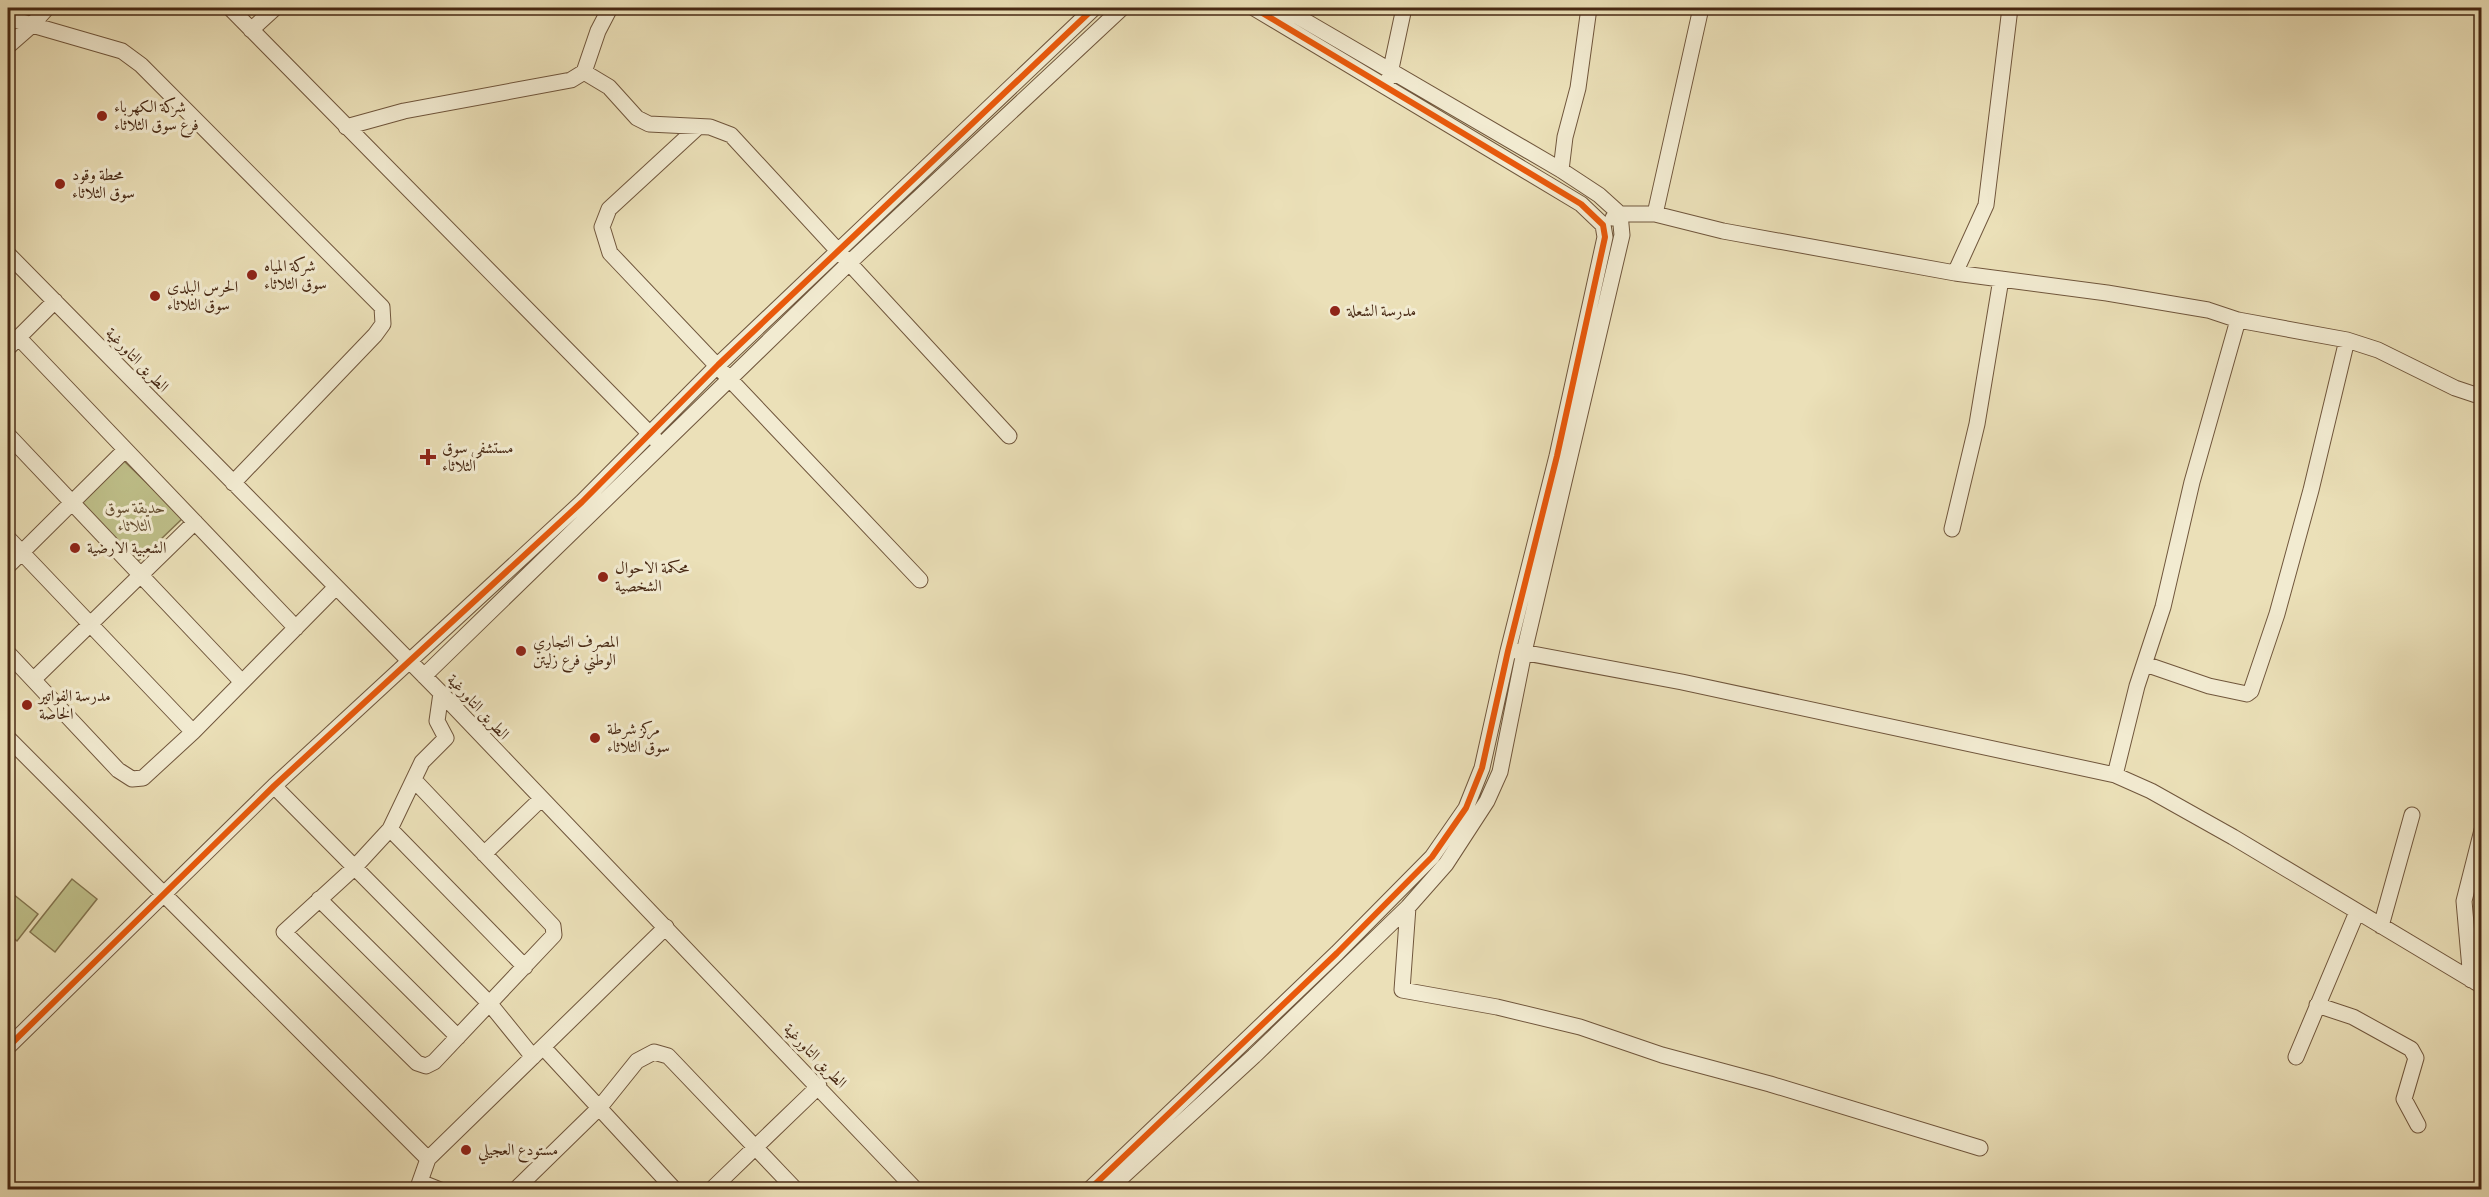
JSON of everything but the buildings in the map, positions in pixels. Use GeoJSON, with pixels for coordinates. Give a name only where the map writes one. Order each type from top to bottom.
{"type":"FeatureCollection","features":[{"type":"Feature","properties":{"kind":"street"},"geometry":{"type":"LineString","coordinates":[[8,46],[32,25],[46,8]]}},
{"type":"Feature","properties":{"kind":"street"},"geometry":{"type":"LineString","coordinates":[[230,8],[661,445]]}},
{"type":"Feature","properties":{"kind":"street"},"geometry":{"type":"LineString","coordinates":[[251,30],[275,8]]}},
{"type":"Feature","properties":{"kind":"street"},"geometry":{"type":"LineString","coordinates":[[346,127],[404,111],[570,80],[584,72],[598,31],[610,8]]}},
{"type":"Feature","properties":{"kind":"street"},"geometry":{"type":"LineString","coordinates":[[8,1047],[274,786],[582,502],[718,365],[1094,8]]}},
{"type":"Feature","properties":{"kind":"street"},"geometry":{"type":"LineString","coordinates":[[424,676],[849,262],[1122,8]]}},
{"type":"Feature","properties":{"kind":"street"},"geometry":{"type":"LineString","coordinates":[[1254,8],[1581,204],[1603,225],[1603,249],[1570,426]]}},
{"type":"Feature","properties":{"kind":"street"},"geometry":{"type":"LineString","coordinates":[[1089,1190],[1239,1043],[1337,952],[1432,857],[1459,818],[1482,768],[1516,651],[1570,426],[1622,235],[1620,214],[1599,195],[1561,170],[1284,8]]}},
{"type":"Feature","properties":{"kind":"street"},"geometry":{"type":"LineString","coordinates":[[1386,86],[1404,8]]}},
{"type":"Feature","properties":{"kind":"street"},"geometry":{"type":"LineString","coordinates":[[1561,170],[1565,137],[1578,88],[1589,8]]}},
{"type":"Feature","properties":{"kind":"street"},"geometry":{"type":"LineString","coordinates":[[1655,214],[1701,8]]}},
{"type":"Feature","properties":{"kind":"street"},"geometry":{"type":"LineString","coordinates":[[1955,273],[1986,205],[2010,8]]}},
{"type":"Feature","properties":{"kind":"street"},"geometry":{"type":"LineString","coordinates":[[8,18],[122,51],[141,65],[382,307],[383,324],[375,335],[233,483]]}},
{"type":"Feature","properties":{"kind":"street"},"geometry":{"type":"LineString","coordinates":[[584,72],[609,87],[637,118],[649,124],[710,127],[730,135],[1009,436]]}},
{"type":"Feature","properties":{"kind":"street"},"geometry":{"type":"LineString","coordinates":[[698,127],[609,209],[603,226],[610,253],[620,266],[731,378],[920,580]]}},
{"type":"Feature","properties":{"kind":"street"},"geometry":{"type":"LineString","coordinates":[[1603,225],[1620,214],[1655,214],[1723,231],[1955,273],[2208,310],[2238,320],[2347,340],[2378,350],[2455,388],[2481,397]]}},
{"type":"Feature","properties":{"kind":"street","name":"الطريق التاورغية"},"geometry":{"type":"LineString","coordinates":[[8,254],[441,693],[916,1190]]}},
{"type":"Feature","properties":{"kind":"street"},"geometry":{"type":"LineString","coordinates":[[1952,530],[1977,423],[2001,279]]}},
{"type":"Feature","properties":{"kind":"street"},"geometry":{"type":"LineString","coordinates":[[55,302],[13,343],[124,450],[296,628]]}},
{"type":"Feature","properties":{"kind":"street"},"geometry":{"type":"LineString","coordinates":[[2115,775],[2163,607],[2192,482],[2238,320]]}},
{"type":"Feature","properties":{"kind":"street"},"geometry":{"type":"LineString","coordinates":[[2145,664],[2209,686],[2247,694],[2251,691],[2274,624],[2311,490],[2347,340]]}},
{"type":"Feature","properties":{"kind":"street"},"geometry":{"type":"LineString","coordinates":[[8,435],[242,682]]}},
{"type":"Feature","properties":{"kind":"street"},"geometry":{"type":"LineString","coordinates":[[8,566],[124,450]]}},
{"type":"Feature","properties":{"kind":"street"},"geometry":{"type":"LineString","coordinates":[[34,679],[195,522]]}},
{"type":"Feature","properties":{"kind":"street"},"geometry":{"type":"LineString","coordinates":[[8,538],[193,732]]}},
{"type":"Feature","properties":{"kind":"street"},"geometry":{"type":"LineString","coordinates":[[8,653],[118,770],[132,779],[143,778],[193,732],[335,588]]}},
{"type":"Feature","properties":{"kind":"street"},"geometry":{"type":"LineString","coordinates":[[1516,651],[1682,682],[2115,775],[2162,796],[2476,983]]}},
{"type":"Feature","properties":{"kind":"street"},"geometry":{"type":"LineString","coordinates":[[1108,1190],[1254,1056],[1408,907],[1446,864],[1487,801],[1501,765],[1516,651]]}},
{"type":"Feature","properties":{"kind":"street"},"geometry":{"type":"LineString","coordinates":[[415,781],[553,926],[554,935],[434,1062],[426,1066],[417,1063],[284,932],[354,868],[390,829],[415,781],[422,762],[446,738],[436,721],[441,693]]}},
{"type":"Feature","properties":{"kind":"street"},"geometry":{"type":"LineString","coordinates":[[8,738],[428,1159]]}},
{"type":"Feature","properties":{"kind":"street"},"geometry":{"type":"LineString","coordinates":[[274,786],[538,1052],[600,1107],[675,1190]]}},
{"type":"Feature","properties":{"kind":"street"},"geometry":{"type":"LineString","coordinates":[[484,854],[541,799]]}},
{"type":"Feature","properties":{"kind":"street"},"geometry":{"type":"LineString","coordinates":[[2381,926],[2412,815]]}},
{"type":"Feature","properties":{"kind":"street"},"geometry":{"type":"LineString","coordinates":[[390,829],[525,967]]}},
{"type":"Feature","properties":{"kind":"street"},"geometry":{"type":"LineString","coordinates":[[2476,983],[2464,901],[2481,830]]}},
{"type":"Feature","properties":{"kind":"street"},"geometry":{"type":"LineString","coordinates":[[319,899],[458,1037]]}},
{"type":"Feature","properties":{"kind":"street"},"geometry":{"type":"LineString","coordinates":[[1408,907],[1402,990],[1497,1007],[1580,1027],[1662,1055],[1770,1084],[1980,1148]]}},
{"type":"Feature","properties":{"kind":"street"},"geometry":{"type":"LineString","coordinates":[[2296,1058],[2356,912]]}},
{"type":"Feature","properties":{"kind":"street"},"geometry":{"type":"LineString","coordinates":[[440,1190],[418,1186],[428,1159],[666,927]]}},
{"type":"Feature","properties":{"kind":"street"},"geometry":{"type":"LineString","coordinates":[[2318,1005],[2353,1017],[2411,1049],[2416,1058],[2404,1099],[2418,1125]]}},
{"type":"Feature","properties":{"kind":"street"},"geometry":{"type":"LineString","coordinates":[[1239,1043],[1254,1056]]}},
{"type":"Feature","properties":{"kind":"street"},"geometry":{"type":"LineString","coordinates":[[514,1190],[600,1107],[638,1062],[654,1052],[668,1056],[796,1190]]}},
{"type":"Feature","properties":{"kind":"street"},"geometry":{"type":"LineString","coordinates":[[711,1190],[819,1086]]}},
{"type":"Feature","properties":{"kind":"green space","name":"حديقة سوق الثلاثاء"},"geometry":{"type":"Polygon","coordinates":[[[122,459],[183,518],[135,564],[75,502],[122,459]]]}},
{"type":"Feature","properties":{"kind":"green space"},"geometry":{"type":"Polygon","coordinates":[[[72,879],[97,899],[55,952],[30,932],[72,879]]]}},
{"type":"Feature","properties":{"kind":"green space"},"geometry":{"type":"Polygon","coordinates":[[[8,890],[38,914],[17,941],[8,933],[8,890]]]}},
{"type":"Feature","properties":{"kind":"cycle path"},"geometry":{"type":"LineString","coordinates":[[8,1047],[274,786],[582,502],[718,365],[1094,8]]}},
{"type":"Feature","properties":{"kind":"cycle path"},"geometry":{"type":"LineString","coordinates":[[1089,1190],[1337,953],[1432,857],[1466,808],[1482,768],[1508,651],[1557,456],[1605,237],[1603,225],[1581,204],[1254,8]]}},
{"type":"Feature","properties":{"kind":"place","name":"شركة الكهرباء فرع سوق الثلاثاء"},"geometry":{"type":"Point","coordinates":[102,116]}},
{"type":"Feature","properties":{"kind":"place","name":"محطة وقود سوق الثلاثاء"},"geometry":{"type":"Point","coordinates":[60,184]}},
{"type":"Feature","properties":{"kind":"place","name":"شركة المياه سوق الثلاثاء"},"geometry":{"type":"Point","coordinates":[252,275]}},
{"type":"Feature","properties":{"kind":"place","name":"الحرس البلدي سوق الثلاثاء"},"geometry":{"type":"Point","coordinates":[155,296]}},
{"type":"Feature","properties":{"kind":"place","name":"مدرسة الشعلة"},"geometry":{"type":"Point","coordinates":[1335,311]}},
{"type":"Feature","properties":{"kind":"place","name":"مستشفى سوق الثلاثاء"},"geometry":{"type":"Point","coordinates":[428,457]}},
{"type":"Feature","properties":{"kind":"place","name":"الشعبية الارضية"},"geometry":{"type":"Point","coordinates":[75,548]}},
{"type":"Feature","properties":{"kind":"place","name":"محكمة الاحوال الشخصية"},"geometry":{"type":"Point","coordinates":[603,577]}},
{"type":"Feature","properties":{"kind":"place","name":"المصرف التجاري الوطني فرع زليتن"},"geometry":{"type":"Point","coordinates":[521,651]}},
{"type":"Feature","properties":{"kind":"place","name":"مدرسة الفواتير الخاصة"},"geometry":{"type":"Point","coordinates":[27,705]}},
{"type":"Feature","properties":{"kind":"place","name":"مركز شرطة سوق الثلاثاء"},"geometry":{"type":"Point","coordinates":[595,738]}},
{"type":"Feature","properties":{"kind":"place","name":"مستودع العجيلي"},"geometry":{"type":"Point","coordinates":[466,1150]}}]}
